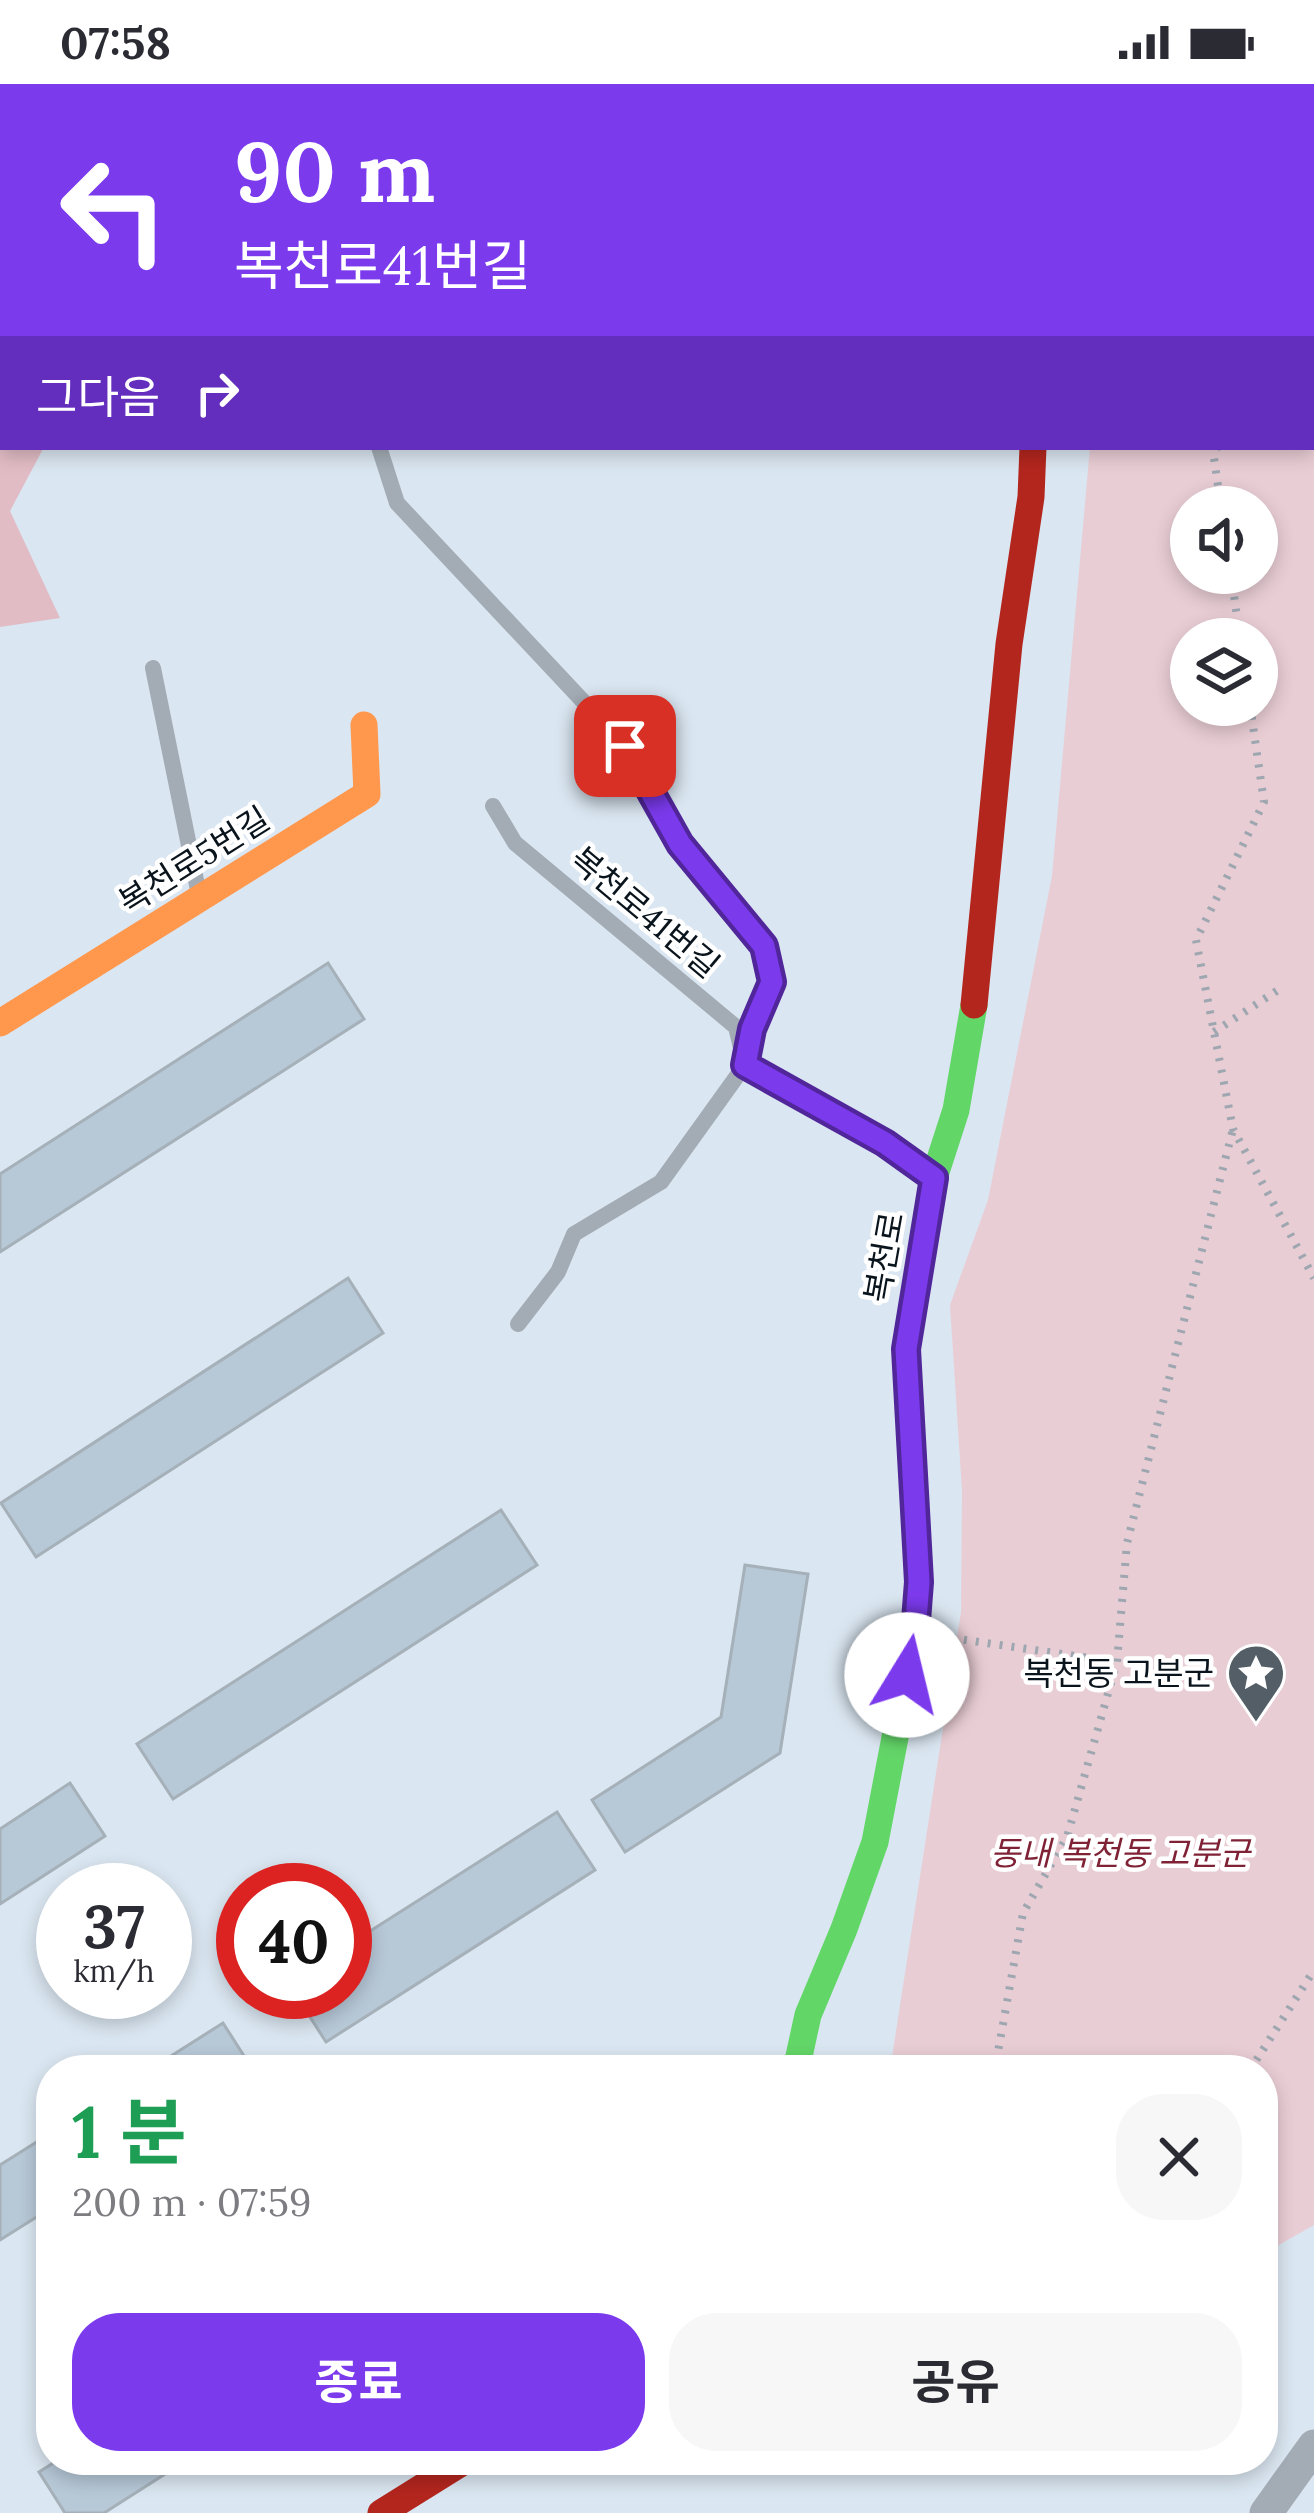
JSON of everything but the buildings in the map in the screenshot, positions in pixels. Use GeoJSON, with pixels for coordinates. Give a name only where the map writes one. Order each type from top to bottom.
{"type":"FeatureCollection","features":[{"type":"Feature","properties":{"kind":"street","name":"복천로"},"geometry":{"type":"LineString","coordinates":[[799,2055],[808,2015],[875,1842],[915,1633],[919,1582],[906,1349],[934,1178],[956,1110],[971,1030],[1033,450]]}},
{"type":"Feature","properties":{"kind":"street","name":"복천로5번길"},"geometry":{"type":"LineString","coordinates":[[0,1023],[368,794],[364,725]]}},
{"type":"Feature","properties":{"kind":"street"},"geometry":{"type":"LineString","coordinates":[[1266,2513],[1314,2446]]}},
{"type":"Feature","properties":{"kind":"street"},"geometry":{"type":"LineString","coordinates":[[381,2513],[442,2475]]}},
{"type":"Feature","properties":{"kind":"lane"},"geometry":{"type":"LineString","coordinates":[[380,450],[397,503],[625,746],[680,844],[764,946],[772,982],[752,1029],[745,1065],[661,1181],[574,1234],[558,1272],[518,1324]]}},
{"type":"Feature","properties":{"kind":"lane"},"geometry":{"type":"LineString","coordinates":[[153,668],[200,900]]}},
{"type":"Feature","properties":{"kind":"lane","name":"복천로41번길"},"geometry":{"type":"LineString","coordinates":[[493,806],[515,843],[736,1027],[745,1065]]}},
{"type":"Feature","properties":{"kind":"lane"},"geometry":{"type":"LineString","coordinates":[[745,1065],[885,1143],[934,1178]]}},
{"type":"Feature","properties":{"kind":"path"},"geometry":{"type":"LineString","coordinates":[[1216,450],[1218,486]]}},
{"type":"Feature","properties":{"kind":"path"},"geometry":{"type":"LineString","coordinates":[[1253,726],[1264,802],[1196,940],[1233,1129],[1314,1278]]}},
{"type":"Feature","properties":{"kind":"path"},"geometry":{"type":"LineString","coordinates":[[1214,1032],[1281,988]]}},
{"type":"Feature","properties":{"kind":"path"},"geometry":{"type":"LineString","coordinates":[[1000,2055],[1023,1912],[1066,1838],[1117,1662],[1126,1543],[1233,1129]]}},
{"type":"Feature","properties":{"kind":"path"},"geometry":{"type":"LineString","coordinates":[[915,1633],[1117,1662]]}},
{"type":"Feature","properties":{"kind":"path"},"geometry":{"type":"LineString","coordinates":[[1260,2055],[1314,1970]]}},
{"type":"Feature","properties":{"kind":"green space","name":"동내 복천동 고분군"},"geometry":{"type":"Polygon","coordinates":[[[1090,450],[1314,450],[1314,2225],[1278,2245],[1278,2055],[892,2055],[961,1612],[962,1491],[950,1305],[988,1200],[1052,876],[1090,450]]]}},
{"type":"Feature","properties":{"kind":"shaded area"},"geometry":{"type":"Polygon","coordinates":[[[0,450],[42,450],[10,511],[60,618],[0,627],[0,450]]]}},
{"type":"Feature","properties":{"kind":"traffic: fast"},"geometry":{"type":"LineString","coordinates":[[799,2055],[808,2015],[875,1842],[915,1633],[919,1583],[906,1349],[934,1178],[956,1110],[974,1005]]}},
{"type":"Feature","properties":{"kind":"traffic: slow"},"geometry":{"type":"LineString","coordinates":[[0,1023],[367,794],[364,725]]}},
{"type":"Feature","properties":{"kind":"traffic: jam"},"geometry":{"type":"LineString","coordinates":[[974,1005],[1033,450]]}},
{"type":"Feature","properties":{"kind":"traffic: jam"},"geometry":{"type":"LineString","coordinates":[[381,2513],[442,2475]]}},
{"type":"Feature","properties":{"kind":"place","name":"복천동 고분군"},"geometry":{"type":"Point","coordinates":[1256,1724]}},
{"type":"Feature","properties":{"kind":"route"},"geometry":{"type":"LineString","coordinates":[[625,746],[680,844],[764,946],[772,982],[752,1029],[745,1065],[885,1143],[934,1178],[906,1349],[919,1582],[907,1675]]}}]}
